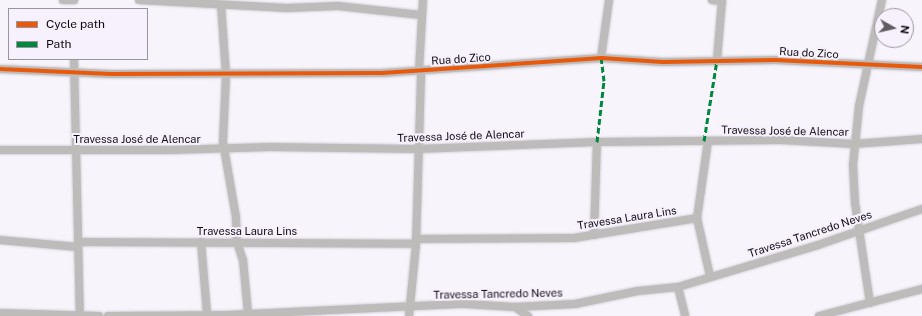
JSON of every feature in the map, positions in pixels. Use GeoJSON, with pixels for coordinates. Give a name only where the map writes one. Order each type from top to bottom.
{"type":"FeatureCollection","features":[{"type":"Feature","properties":{"kind":"street"},"geometry":{"type":"LineString","coordinates":[[63,0],[74,0]]}},
{"type":"Feature","properties":{"kind":"street"},"geometry":{"type":"LineString","coordinates":[[139,0],[209,2],[221,5],[287,8],[338,6],[421,15]]}},
{"type":"Feature","properties":{"kind":"street"},"geometry":{"type":"LineString","coordinates":[[409,316],[416,241],[417,149],[421,15],[423,0]]}},
{"type":"Feature","properties":{"kind":"street"},"geometry":{"type":"LineString","coordinates":[[601,58],[609,0]]}},
{"type":"Feature","properties":{"kind":"street"},"geometry":{"type":"LineString","coordinates":[[712,0],[722,1],[717,60]]}},
{"type":"Feature","properties":{"kind":"street"},"geometry":{"type":"LineString","coordinates":[[870,303],[854,184],[854,144],[867,64],[882,0]]}},
{"type":"Feature","properties":{"kind":"street"},"geometry":{"type":"LineString","coordinates":[[221,5],[226,74],[224,148],[236,217],[236,242],[243,264],[248,313]]}},
{"type":"Feature","properties":{"kind":"street","name":"Rua do Zico"},"geometry":{"type":"LineString","coordinates":[[0,69],[73,73],[226,74],[420,71],[601,58],[664,62],[717,60],[922,66]]}},
{"type":"Feature","properties":{"kind":"street"},"geometry":{"type":"LineString","coordinates":[[74,60],[73,73],[80,315]]}},
{"type":"Feature","properties":{"kind":"street","name":"Travessa José de Alencar"},"geometry":{"type":"LineString","coordinates":[[0,150],[191,150],[224,148],[417,149],[597,142],[781,140],[854,144],[922,139]]}},
{"type":"Feature","properties":{"kind":"street"},"geometry":{"type":"LineString","coordinates":[[708,141],[697,218],[710,276]]}},
{"type":"Feature","properties":{"kind":"street"},"geometry":{"type":"LineString","coordinates":[[594,235],[597,142]]}},
{"type":"Feature","properties":{"kind":"street","name":"Travessa Tancredo Neves"},"geometry":{"type":"LineString","coordinates":[[108,316],[248,313],[410,306],[515,307],[575,304],[638,291],[678,287],[710,276],[818,245],[922,209]]}},
{"type":"Feature","properties":{"kind":"street","name":"Travessa Laura Lins"},"geometry":{"type":"LineString","coordinates":[[0,240],[78,244],[574,238],[697,218]]}},
{"type":"Feature","properties":{"kind":"street"},"geometry":{"type":"LineString","coordinates":[[201,242],[207,314]]}},
{"type":"Feature","properties":{"kind":"street"},"geometry":{"type":"LineString","coordinates":[[678,287],[685,316]]}},
{"type":"Feature","properties":{"kind":"street"},"geometry":{"type":"LineString","coordinates":[[819,316],[922,289]]}},
{"type":"Feature","properties":{"kind":"street"},"geometry":{"type":"LineString","coordinates":[[515,307],[528,316]]}},
{"type":"Feature","properties":{"kind":"street"},"geometry":{"type":"LineString","coordinates":[[0,313],[99,316]]}},
{"type":"Feature","properties":{"kind":"marked path"},"geometry":{"type":"LineString","coordinates":[[597,142],[604,81],[601,58]]}},
{"type":"Feature","properties":{"kind":"marked path"},"geometry":{"type":"LineString","coordinates":[[704,141],[717,60]]}},
{"type":"Feature","properties":{"kind":"cycle path"},"geometry":{"type":"LineString","coordinates":[[0,69],[111,74],[382,73],[601,58],[663,62],[775,60],[922,67]]}}]}
